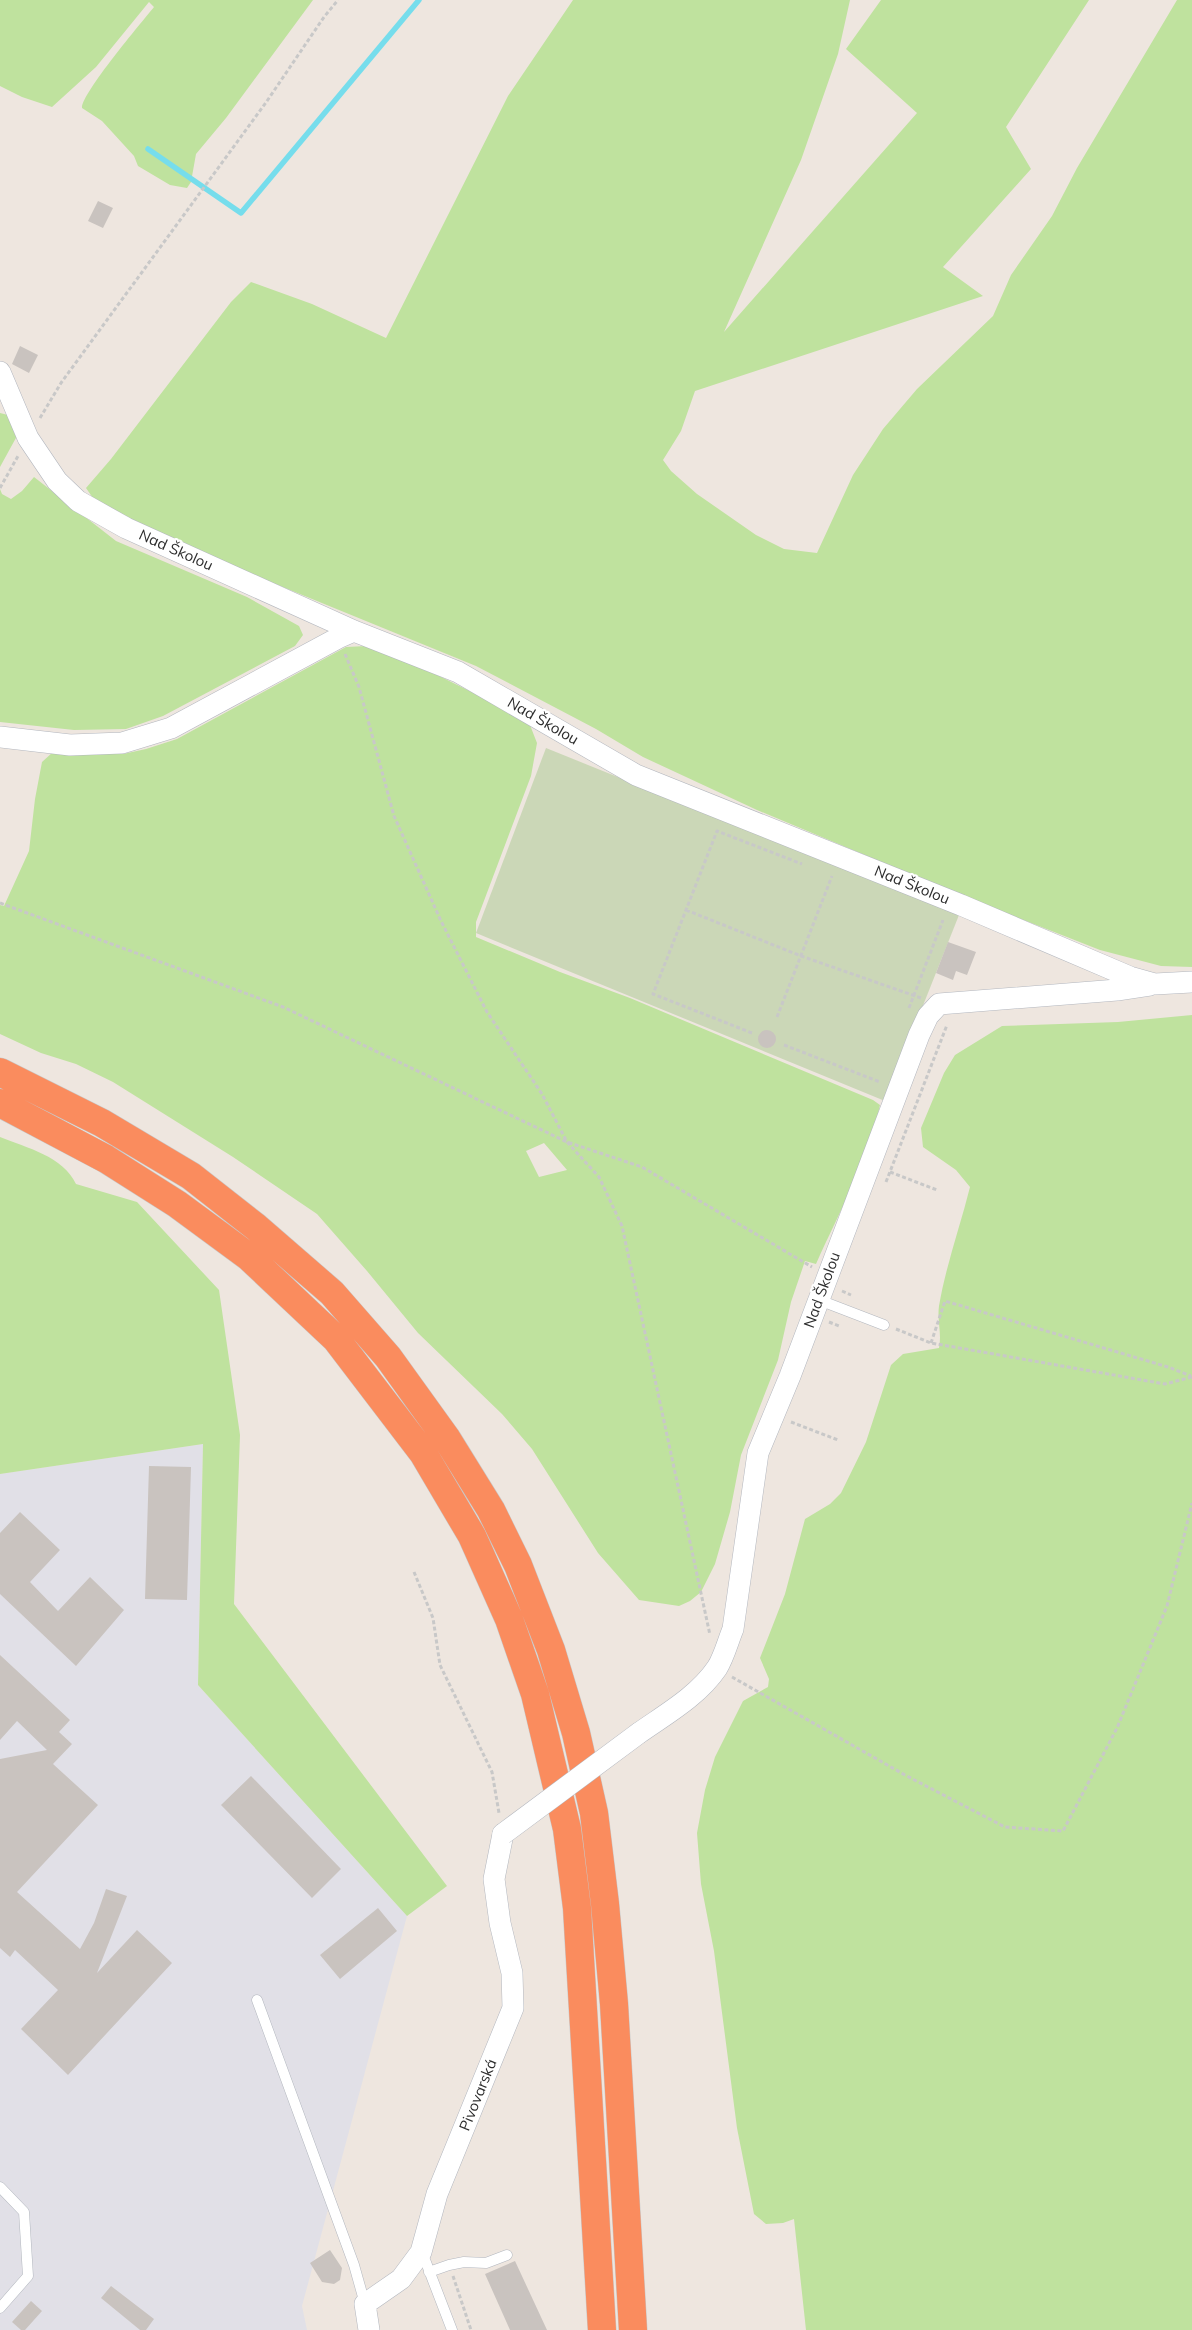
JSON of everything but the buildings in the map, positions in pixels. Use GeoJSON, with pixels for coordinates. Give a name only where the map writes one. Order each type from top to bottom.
{"type":"FeatureCollection","features":[{"type":"Feature","properties":{"kind":"highway"},"geometry":{"type":"LineString","coordinates":[[0,1072],[102,1123],[190,1176],[256,1227],[332,1293],[393,1364],[448,1439],[490,1510],[518,1565],[551,1650],[576,1733],[594,1813],[613,1994],[633,2330]]}},
{"type":"Feature","properties":{"kind":"highway"},"geometry":{"type":"LineString","coordinates":[[0,1103],[106,1159],[177,1204],[249,1258],[336,1339],[423,1453],[472,1536],[509,1619],[535,1694],[567,1829],[577,1908],[602,2330]]}},
{"type":"Feature","properties":{"kind":"street","name":"Nad Školou"},"geometry":{"type":"LineString","coordinates":[[0,372],[28,438],[57,481],[78,501],[126,528],[346,634],[458,672],[636,775],[961,905],[1130,977],[1155,984]]}},
{"type":"Feature","properties":{"kind":"street"},"geometry":{"type":"LineString","coordinates":[[0,737],[70,745],[130,741],[171,728],[346,634]]}},
{"type":"Feature","properties":{"kind":"street","name":"Nad Školou"},"geometry":{"type":"LineString","coordinates":[[503,1834],[692,1695],[717,1668],[733,1628],[758,1453],[777,1409],[838,1283],[919,1035],[928,1016],[939,1004],[1192,982]]}},
{"type":"Feature","properties":{"kind":"street","name":"Pivovarská"},"geometry":{"type":"LineString","coordinates":[[365,2304],[401,2279],[421,2252],[437,2194],[513,2008],[512,1973],[500,1923],[494,1878],[503,1834]]}},
{"type":"Feature","properties":{"kind":"street"},"geometry":{"type":"LineString","coordinates":[[365,2304],[369,2330]]}},
{"type":"Feature","properties":{"kind":"lane"},"geometry":{"type":"LineString","coordinates":[[827,1303],[884,1324]]}},
{"type":"Feature","properties":{"kind":"lane"},"geometry":{"type":"LineString","coordinates":[[257,2000],[354,2265],[365,2304]]}},
{"type":"Feature","properties":{"kind":"lane"},"geometry":{"type":"LineString","coordinates":[[0,2187],[24,2212],[28,2276],[0,2308]]}},
{"type":"Feature","properties":{"kind":"lane"},"geometry":{"type":"LineString","coordinates":[[421,2252],[452,2330]]}},
{"type":"Feature","properties":{"kind":"lane"},"geometry":{"type":"LineString","coordinates":[[430,2272],[464,2262],[486,2263],[507,2255]]}},
{"type":"Feature","properties":{"kind":"path"},"geometry":{"type":"LineString","coordinates":[[0,488],[62,383],[338,0]]}},
{"type":"Feature","properties":{"kind":"path"},"geometry":{"type":"LineString","coordinates":[[346,634],[394,816],[437,912],[487,1012],[542,1094],[567,1142],[599,1178],[622,1226],[717,1668],[856,1748],[1005,1828],[1063,1831],[1117,1728],[1167,1606],[1192,1503]]}},
{"type":"Feature","properties":{"kind":"path"},"geometry":{"type":"LineString","coordinates":[[752,1033],[653,994],[717,831],[806,866]]}},
{"type":"Feature","properties":{"kind":"path"},"geometry":{"type":"LineString","coordinates":[[823,873],[841,880]]}},
{"type":"Feature","properties":{"kind":"path"},"geometry":{"type":"LineString","coordinates":[[777,1017],[832,876]]}},
{"type":"Feature","properties":{"kind":"path"},"geometry":{"type":"LineString","coordinates":[[0,903],[283,1007],[567,1142],[642,1167],[838,1283],[851,1296]]}},
{"type":"Feature","properties":{"kind":"path"},"geometry":{"type":"LineString","coordinates":[[686,910],[801,956],[926,1000]]}},
{"type":"Feature","properties":{"kind":"path"},"geometry":{"type":"LineString","coordinates":[[907,1013],[944,920],[935,917]]}},
{"type":"Feature","properties":{"kind":"path"},"geometry":{"type":"LineString","coordinates":[[883,1190],[948,1024]]}},
{"type":"Feature","properties":{"kind":"path"},"geometry":{"type":"LineString","coordinates":[[784,1045],[880,1083],[883,1074]]}},
{"type":"Feature","properties":{"kind":"path"},"geometry":{"type":"LineString","coordinates":[[890,1172],[917,1184],[937,1190]]}},
{"type":"Feature","properties":{"kind":"path"},"geometry":{"type":"LineString","coordinates":[[825,1331],[829,1322],[827,1303],[838,1283]]}},
{"type":"Feature","properties":{"kind":"path"},"geometry":{"type":"LineString","coordinates":[[931,1343],[945,1301],[1168,1367],[1192,1377]]}},
{"type":"Feature","properties":{"kind":"path"},"geometry":{"type":"LineString","coordinates":[[829,1322],[839,1326]]}},
{"type":"Feature","properties":{"kind":"path"},"geometry":{"type":"LineString","coordinates":[[884,1324],[931,1343],[1165,1384],[1192,1377]]}},
{"type":"Feature","properties":{"kind":"path"},"geometry":{"type":"LineString","coordinates":[[787,1430],[794,1412]]}},
{"type":"Feature","properties":{"kind":"path"},"geometry":{"type":"LineString","coordinates":[[790,1421],[838,1440]]}},
{"type":"Feature","properties":{"kind":"path"},"geometry":{"type":"LineString","coordinates":[[414,1572],[434,1618],[440,1665],[492,1772],[503,1834]]}},
{"type":"Feature","properties":{"kind":"shaded area"},"geometry":{"type":"Polygon","coordinates":[[[203,1444],[198,1685],[407,1916],[302,2306],[307,2330],[0,2330],[0,1474],[203,1444]]]}},
{"type":"Feature","properties":{"kind":"green space"},"geometry":{"type":"Polygon","coordinates":[[[0,0],[313,0],[226,118],[196,154],[191,182],[187,188],[170,185],[138,166],[134,156],[102,121],[82,108],[84,100],[101,74],[154,7],[149,2],[96,67],[52,107],[22,97],[0,86],[0,0]]]}},
{"type":"Feature","properties":{"kind":"green space"},"geometry":{"type":"Polygon","coordinates":[[[573,0],[850,0],[838,54],[801,160],[724,332],[917,113],[846,49],[881,0],[1089,0],[1006,127],[1031,169],[943,267],[983,296],[695,391],[681,431],[663,460],[671,471],[697,494],[756,535],[784,549],[817,553],[853,475],[883,429],[917,389],[993,316],[1011,275],[1052,216],[1077,168],[1177,0],[1192,0],[1192,967],[1161,966],[1100,950],[970,899],[757,810],[643,757],[596,729],[476,666],[214,559],[95,501],[86,488],[111,459],[231,302],[251,282],[312,304],[386,338],[508,96],[573,0]]]}},
{"type":"Feature","properties":{"kind":"green space"},"geometry":{"type":"Polygon","coordinates":[[[0,413],[8,415],[17,436],[0,467],[0,413]]]}},
{"type":"Feature","properties":{"kind":"green space"},"geometry":{"type":"Polygon","coordinates":[[[34,477],[116,541],[247,597],[299,626],[303,635],[295,646],[163,716],[126,729],[74,730],[0,722],[0,489],[2,494],[11,499],[22,491],[34,477]]]}},
{"type":"Feature","properties":{"kind":"green space"},"geometry":{"type":"Polygon","coordinates":[[[367,646],[427,670],[528,720],[537,743],[531,776],[476,922],[476,937],[560,972],[630,998],[873,1100],[880,1105],[861,1167],[816,1264],[805,1261],[791,1302],[778,1360],[741,1455],[730,1512],[715,1564],[701,1592],[690,1601],[679,1606],[639,1600],[598,1553],[532,1449],[502,1414],[418,1333],[317,1214],[233,1157],[113,1082],[76,1064],[41,1053],[0,1034],[0,905],[4,906],[29,851],[35,799],[42,762],[53,752],[123,754],[177,739],[346,647],[367,646]],[[544,1143],[526,1151],[539,1177],[567,1170],[544,1143]]]}},
{"type":"Feature","properties":{"kind":"green space"},"geometry":{"type":"Polygon","coordinates":[[[546,748],[959,915],[885,1101],[476,933],[546,748]]]}},
{"type":"Feature","properties":{"kind":"green space"},"geometry":{"type":"Polygon","coordinates":[[[1192,1015],[1192,2330],[806,2330],[794,2219],[783,2223],[766,2224],[754,2214],[737,2128],[714,1951],[701,1884],[697,1833],[705,1790],[715,1757],[743,1701],[768,1687],[769,1679],[760,1658],[785,1594],[805,1519],[830,1504],[841,1493],[866,1442],[891,1365],[903,1354],[939,1348],[939,1306],[949,1261],[970,1187],[956,1170],[923,1147],[921,1128],[944,1073],[955,1055],[1002,1026],[1118,1022],[1192,1015]]]}},
{"type":"Feature","properties":{"kind":"green space"},"geometry":{"type":"Polygon","coordinates":[[[0,1137],[32,1149],[53,1160],[70,1174],[76,1184],[137,1202],[219,1290],[240,1435],[234,1604],[447,1886],[407,1916],[198,1685],[203,1444],[0,1474],[0,1137]]]}},
{"type":"Feature","properties":{"kind":"waterway"},"geometry":{"type":"LineString","coordinates":[[148,149],[241,213],[419,0]]}}]}
